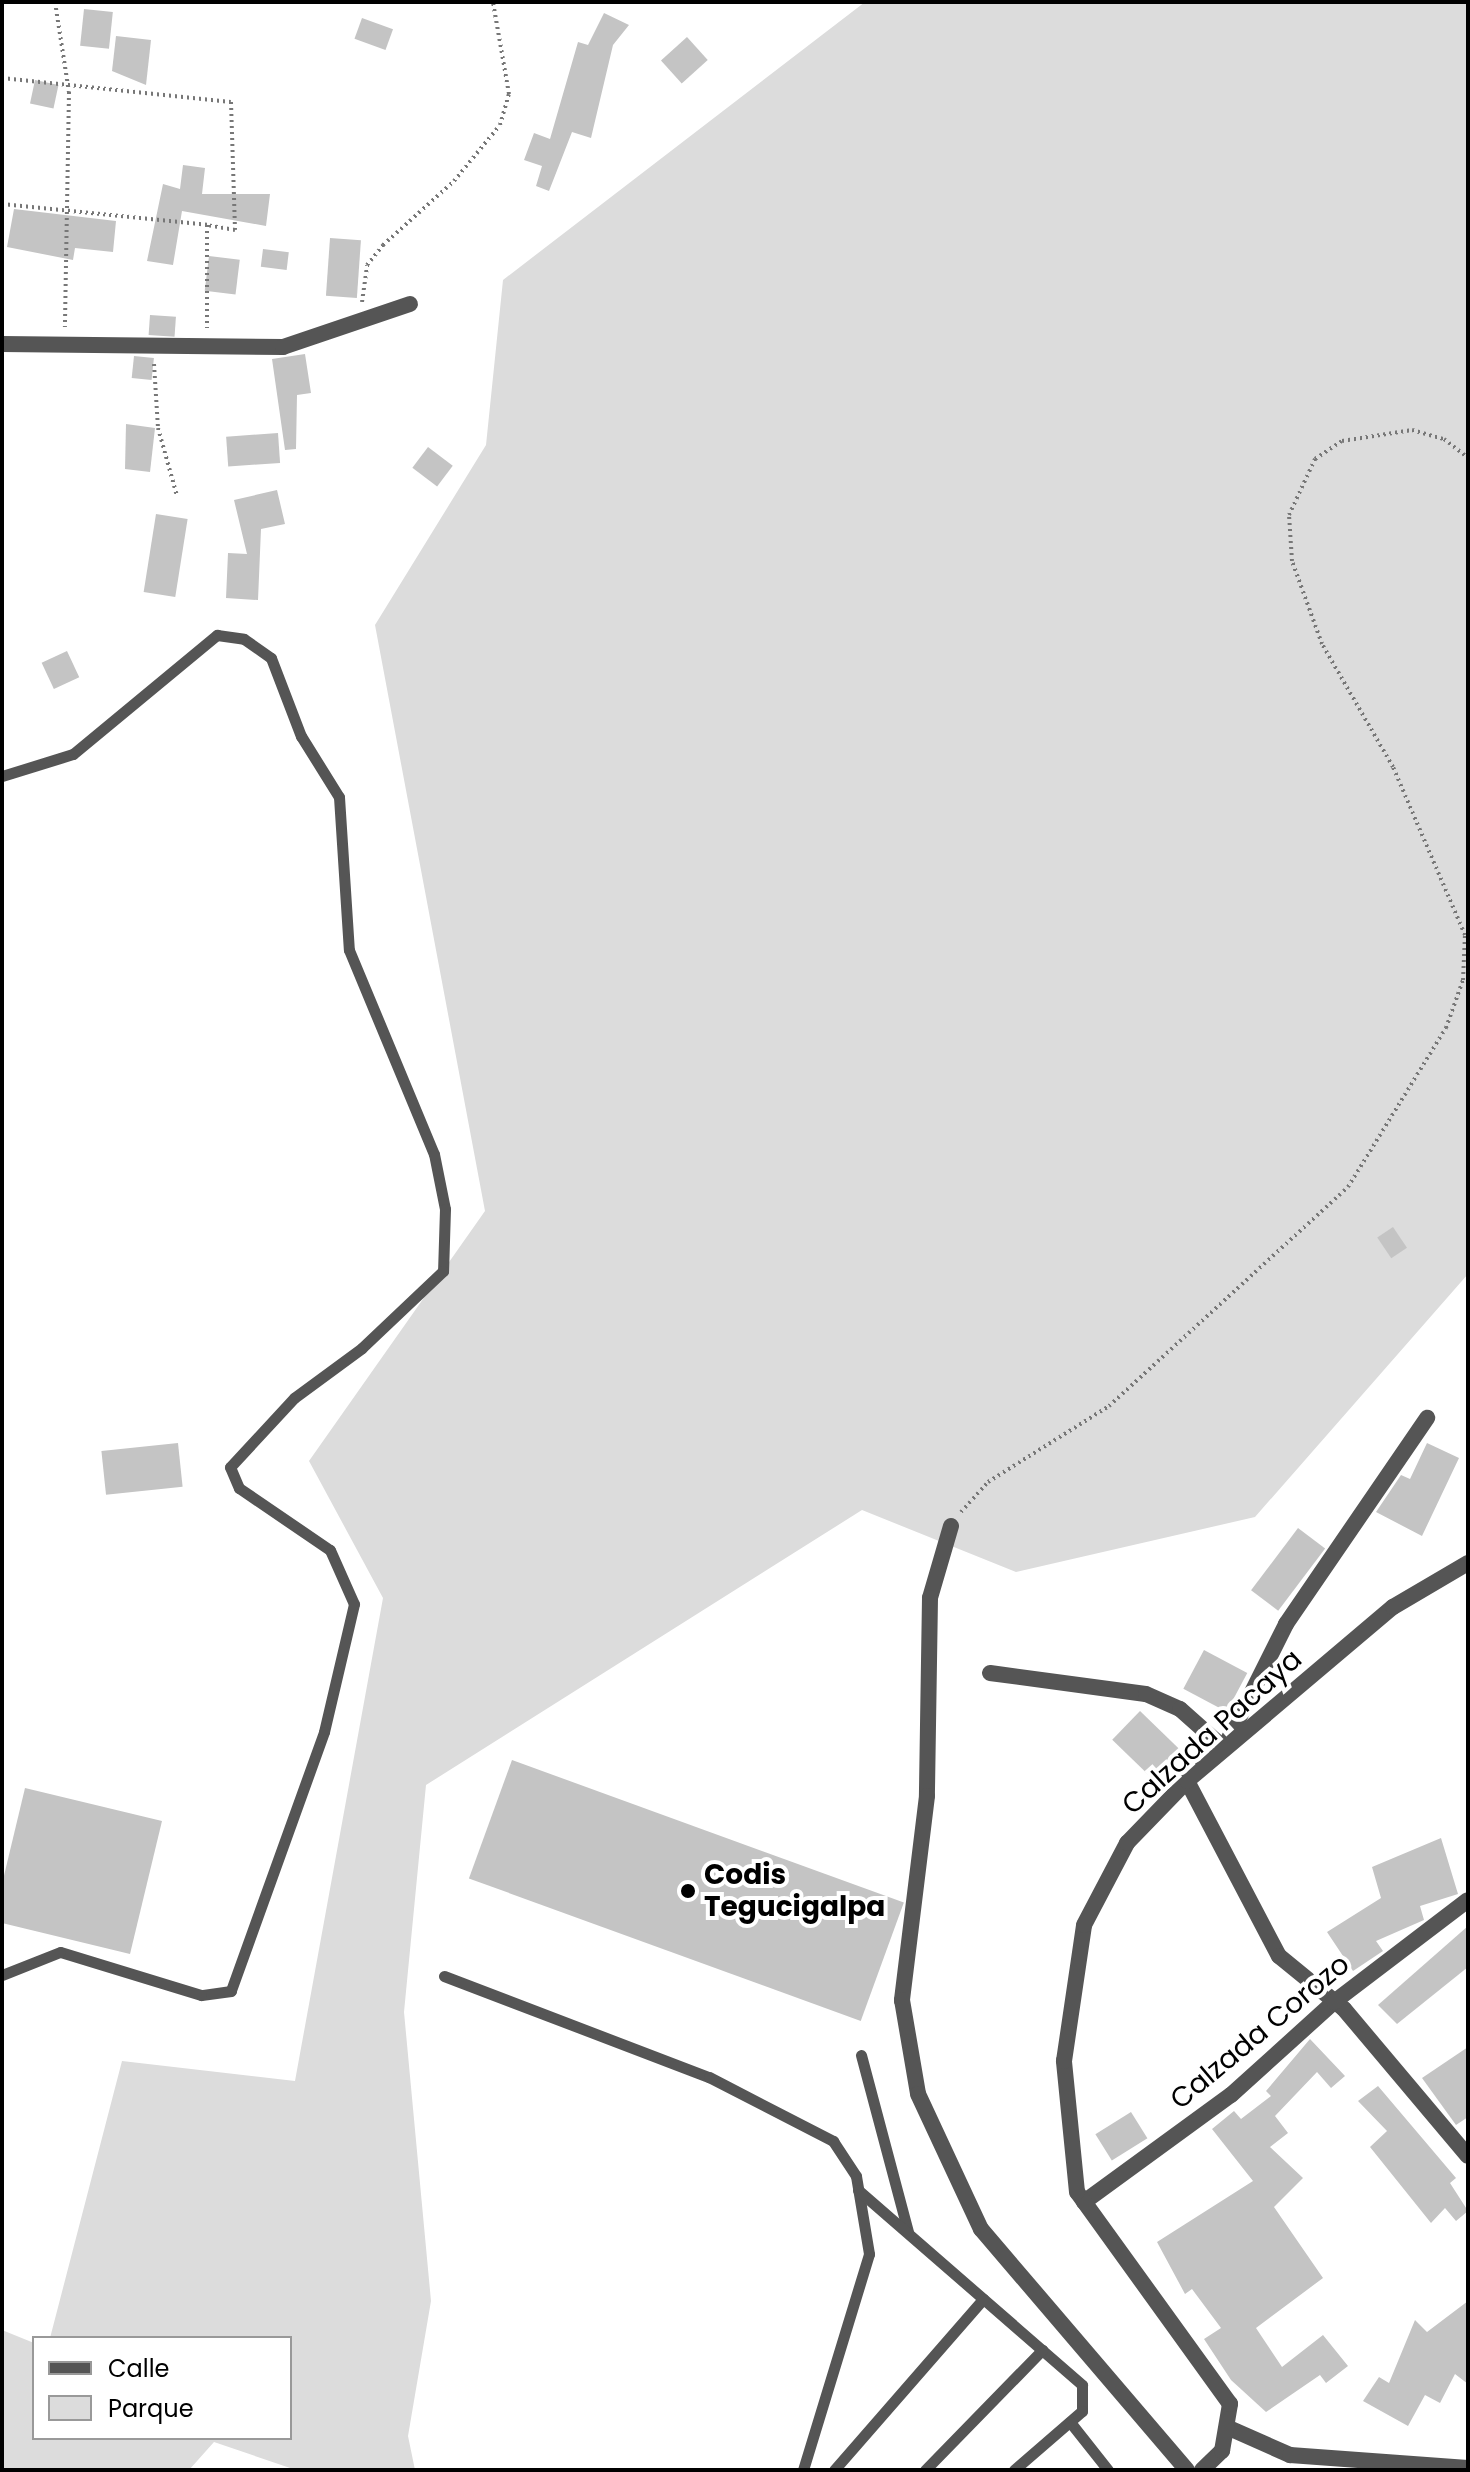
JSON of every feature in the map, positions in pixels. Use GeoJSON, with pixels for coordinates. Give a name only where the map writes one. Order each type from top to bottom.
{"type":"FeatureCollection","features":[{"type":"Feature","properties":{"kind":"street"},"geometry":{"type":"LineString","coordinates":[[2,344],[65,349],[153,350],[283,347],[410,304]]}},
{"type":"Feature","properties":{"kind":"street"},"geometry":{"type":"LineString","coordinates":[[990,1673],[1146,1694],[1180,1709],[1224,1748],[1286,1624],[1427,1418]]}},
{"type":"Feature","properties":{"kind":"street"},"geometry":{"type":"LineString","coordinates":[[951,1526],[930,1598],[927,1796],[902,2000],[918,2094],[981,2229],[1187,2470]]}},
{"type":"Feature","properties":{"kind":"street","name":"Calzada Pacaya"},"geometry":{"type":"LineString","coordinates":[[1229,2428],[1230,2404],[1218,2380],[1084,2202],[1070,2148],[1064,2061],[1084,1925],[1127,1843],[1187,1781],[1393,1607],[1468,1563]]}},
{"type":"Feature","properties":{"kind":"street"},"geometry":{"type":"LineString","coordinates":[[1187,1781],[1279,1956],[1334,2002],[1468,2156]]}},
{"type":"Feature","properties":{"kind":"street","name":"Calzada Corozo"},"geometry":{"type":"LineString","coordinates":[[1084,2202],[1231,2095],[1334,2002],[1468,1900]]}},
{"type":"Feature","properties":{"kind":"street"},"geometry":{"type":"LineString","coordinates":[[1202,2470],[1222,2451],[1229,2428],[1290,2455],[1468,2468]]}},
{"type":"Feature","properties":{"kind":"lane"},"geometry":{"type":"LineString","coordinates":[[2,776],[73,754],[217,635],[244,639],[271,658],[301,736],[339,797],[349,950],[434,1154],[445,1209],[443,1271],[362,1348],[294,1398],[230,1467],[239,1488],[330,1550],[354,1604],[324,1732],[231,1991],[201,1995],[60,1952],[2,1975]]}},
{"type":"Feature","properties":{"kind":"lane"},"geometry":{"type":"LineString","coordinates":[[444,1976],[723,2084],[833,2141],[858,2190],[869,2254],[803,2470]]}},
{"type":"Feature","properties":{"kind":"lane"},"geometry":{"type":"LineString","coordinates":[[861,2055],[908,2234]]}},
{"type":"Feature","properties":{"kind":"lane"},"geometry":{"type":"LineString","coordinates":[[858,2190],[1082,2385],[1082,2411],[1014,2470]]}},
{"type":"Feature","properties":{"kind":"lane"},"geometry":{"type":"LineString","coordinates":[[834,2470],[983,2299]]}},
{"type":"Feature","properties":{"kind":"lane"},"geometry":{"type":"LineString","coordinates":[[925,2470],[1042,2350]]}},
{"type":"Feature","properties":{"kind":"lane"},"geometry":{"type":"LineString","coordinates":[[1070,2422],[1108,2470]]}},
{"type":"Feature","properties":{"kind":"path"},"geometry":{"type":"LineString","coordinates":[[55,2],[68,86],[65,349]]}},
{"type":"Feature","properties":{"kind":"path"},"geometry":{"type":"LineString","coordinates":[[362,320],[367,265],[500,125],[509,94],[493,2]]}},
{"type":"Feature","properties":{"kind":"path"},"geometry":{"type":"LineString","coordinates":[[2,78],[231,102],[235,230],[2,204]]}},
{"type":"Feature","properties":{"kind":"path"},"geometry":{"type":"LineString","coordinates":[[207,225],[207,350]]}},
{"type":"Feature","properties":{"kind":"path"},"geometry":{"type":"LineString","coordinates":[[153,350],[158,428],[177,496]]}},
{"type":"Feature","properties":{"kind":"path"},"geometry":{"type":"LineString","coordinates":[[951,1526],[988,1482],[1109,1406],[1348,1187],[1446,1028],[1463,980],[1465,935],[1393,767],[1322,644],[1292,561],[1289,515],[1315,459],[1342,441],[1412,430],[1444,439],[1468,458]]}},
{"type":"Feature","properties":{"kind":"green space"},"geometry":{"type":"Polygon","coordinates":[[[865,2],[1468,2],[1468,1274],[1255,1517],[1016,1572],[862,1510],[426,1785],[404,2012],[431,2301],[408,2436],[415,2470],[296,2470],[214,2442],[189,2470],[2,2470],[2,2330],[32,2342],[32,2440],[292,2440],[292,2336],[51,2336],[122,2061],[295,2081],[383,1598],[309,1461],[485,1211],[375,625],[486,445],[503,280],[865,2]]]}},
{"type":"Feature","properties":{"kind":"building"},"geometry":{"type":"Polygon","coordinates":[[[84,9],[113,12],[109,49],[80,46],[84,9]]]}},
{"type":"Feature","properties":{"kind":"building"},"geometry":{"type":"Polygon","coordinates":[[[604,13],[629,25],[613,45],[591,138],[572,132],[549,191],[536,186],[542,166],[524,160],[534,133],[550,139],[578,42],[588,45],[604,13]]]}},
{"type":"Feature","properties":{"kind":"building"},"geometry":{"type":"Polygon","coordinates":[[[362,18],[393,29],[385,50],[354,39],[362,18]]]}},
{"type":"Feature","properties":{"kind":"building"},"geometry":{"type":"Polygon","coordinates":[[[116,36],[151,40],[146,85],[112,71],[116,36]]]}},
{"type":"Feature","properties":{"kind":"building"},"geometry":{"type":"Polygon","coordinates":[[[687,37],[708,60],[682,83],[661,60],[687,37]]]}},
{"type":"Feature","properties":{"kind":"building"},"geometry":{"type":"Polygon","coordinates":[[[35,80],[58,85],[53,108],[30,103],[35,80]]]}},
{"type":"Feature","properties":{"kind":"building"},"geometry":{"type":"Polygon","coordinates":[[[183,165],[205,168],[202,194],[270,194],[266,226],[182,211],[173,265],[147,261],[163,184],[180,189],[183,165]]]}},
{"type":"Feature","properties":{"kind":"building"},"geometry":{"type":"Polygon","coordinates":[[[14,209],[116,221],[113,252],[75,248],[73,260],[7,247],[14,209]]]}},
{"type":"Feature","properties":{"kind":"building"},"geometry":{"type":"Polygon","coordinates":[[[330,238],[361,240],[357,298],[326,296],[330,238]]]}},
{"type":"Feature","properties":{"kind":"building"},"geometry":{"type":"Polygon","coordinates":[[[263,249],[289,252],[287,270],[261,267],[263,249]]]}},
{"type":"Feature","properties":{"kind":"building"},"geometry":{"type":"Polygon","coordinates":[[[209,256],[240,260],[236,295],[205,291],[209,256]]]}},
{"type":"Feature","properties":{"kind":"building"},"geometry":{"type":"Polygon","coordinates":[[[150,315],[176,317],[175,337],[149,335],[150,315]]]}},
{"type":"Feature","properties":{"kind":"building"},"geometry":{"type":"Polygon","coordinates":[[[305,354],[311,393],[297,395],[296,449],[285,450],[272,359],[305,354]]]}},
{"type":"Feature","properties":{"kind":"building"},"geometry":{"type":"Polygon","coordinates":[[[134,356],[154,358],[152,380],[132,378],[134,356]]]}},
{"type":"Feature","properties":{"kind":"building"},"geometry":{"type":"Polygon","coordinates":[[[126,424],[155,428],[150,472],[125,469],[126,424]]]}},
{"type":"Feature","properties":{"kind":"building"},"geometry":{"type":"Polygon","coordinates":[[[278,433],[280,463],[228,467],[226,437],[278,433]]]}},
{"type":"Feature","properties":{"kind":"building"},"geometry":{"type":"Polygon","coordinates":[[[428,447],[453,466],[437,486],[412,468],[428,447]]]}},
{"type":"Feature","properties":{"kind":"building"},"geometry":{"type":"Polygon","coordinates":[[[277,490],[285,524],[261,529],[258,600],[226,598],[228,553],[247,554],[234,500],[277,490]]]}},
{"type":"Feature","properties":{"kind":"building"},"geometry":{"type":"Polygon","coordinates":[[[156,514],[188,519],[175,597],[144,592],[156,514]]]}},
{"type":"Feature","properties":{"kind":"building"},"geometry":{"type":"Polygon","coordinates":[[[67,651],[79,677],[54,689],[42,663],[67,651]]]}},
{"type":"Feature","properties":{"kind":"building"},"geometry":{"type":"Polygon","coordinates":[[[1393,1227],[1407,1248],[1391,1258],[1377,1238],[1393,1227]]]}},
{"type":"Feature","properties":{"kind":"building"},"geometry":{"type":"Polygon","coordinates":[[[178,1443],[183,1487],[106,1495],[101,1451],[178,1443]]]}},
{"type":"Feature","properties":{"kind":"building"},"geometry":{"type":"Polygon","coordinates":[[[1427,1443],[1459,1458],[1422,1536],[1376,1512],[1401,1475],[1410,1479],[1427,1443]]]}},
{"type":"Feature","properties":{"kind":"building"},"geometry":{"type":"Polygon","coordinates":[[[1298,1528],[1325,1548],[1278,1611],[1251,1590],[1298,1528]]]}},
{"type":"Feature","properties":{"kind":"building"},"geometry":{"type":"Polygon","coordinates":[[[1204,1650],[1247,1673],[1227,1712],[1183,1689],[1204,1650]]]}},
{"type":"Feature","properties":{"kind":"building"},"geometry":{"type":"Polygon","coordinates":[[[1140,1711],[1180,1750],[1152,1779],[1112,1740],[1140,1711]]]}},
{"type":"Feature","properties":{"kind":"building","name":"Codis Tegucigalpa"},"geometry":{"type":"Polygon","coordinates":[[[512,1760],[904,1903],[861,2021],[469,1878],[512,1760]]]}},
{"type":"Feature","properties":{"kind":"building"},"geometry":{"type":"Polygon","coordinates":[[[25,1788],[162,1821],[130,1954],[2,1923],[2,1884],[25,1788]]]}},
{"type":"Feature","properties":{"kind":"building"},"geometry":{"type":"Polygon","coordinates":[[[1441,1838],[1458,1894],[1420,1906],[1424,1920],[1376,1941],[1383,1951],[1353,1971],[1327,1932],[1381,1898],[1372,1867],[1441,1838]]]}},
{"type":"Feature","properties":{"kind":"building"},"geometry":{"type":"Polygon","coordinates":[[[1468,1926],[1468,1967],[1397,2024],[1378,2005],[1468,1926]]]}},
{"type":"Feature","properties":{"kind":"building"},"geometry":{"type":"Polygon","coordinates":[[[1310,2039],[1345,2076],[1331,2088],[1317,2072],[1275,2116],[1288,2133],[1270,2147],[1303,2178],[1274,2207],[1323,2278],[1256,2328],[1282,2367],[1323,2335],[1348,2366],[1326,2383],[1320,2375],[1266,2412],[1231,2380],[1204,2339],[1221,2328],[1192,2289],[1185,2294],[1157,2242],[1253,2181],[1212,2129],[1234,2111],[1241,2119],[1271,2096],[1266,2091],[1310,2039]]]}},
{"type":"Feature","properties":{"kind":"building"},"geometry":{"type":"Polygon","coordinates":[[[1468,2047],[1468,2117],[1456,2125],[1422,2078],[1468,2047]]]}},
{"type":"Feature","properties":{"kind":"building"},"geometry":{"type":"Polygon","coordinates":[[[1378,2086],[1456,2178],[1450,2183],[1468,2211],[1456,2221],[1445,2208],[1431,2223],[1370,2147],[1387,2131],[1358,2101],[1378,2086]]]}},
{"type":"Feature","properties":{"kind":"building"},"geometry":{"type":"Polygon","coordinates":[[[1131,2112],[1147,2138],[1112,2161],[1095,2134],[1131,2112]]]}},
{"type":"Feature","properties":{"kind":"building"},"geometry":{"type":"Polygon","coordinates":[[[1468,2301],[1468,2384],[1455,2374],[1440,2403],[1425,2395],[1408,2426],[1363,2401],[1379,2377],[1389,2383],[1415,2320],[1427,2332],[1468,2301]]]}},
{"type":"Feature","properties":{"kind":"place","name":"Codis Tegucigalpa"},"geometry":{"type":"Point","coordinates":[688,1891]}}]}
